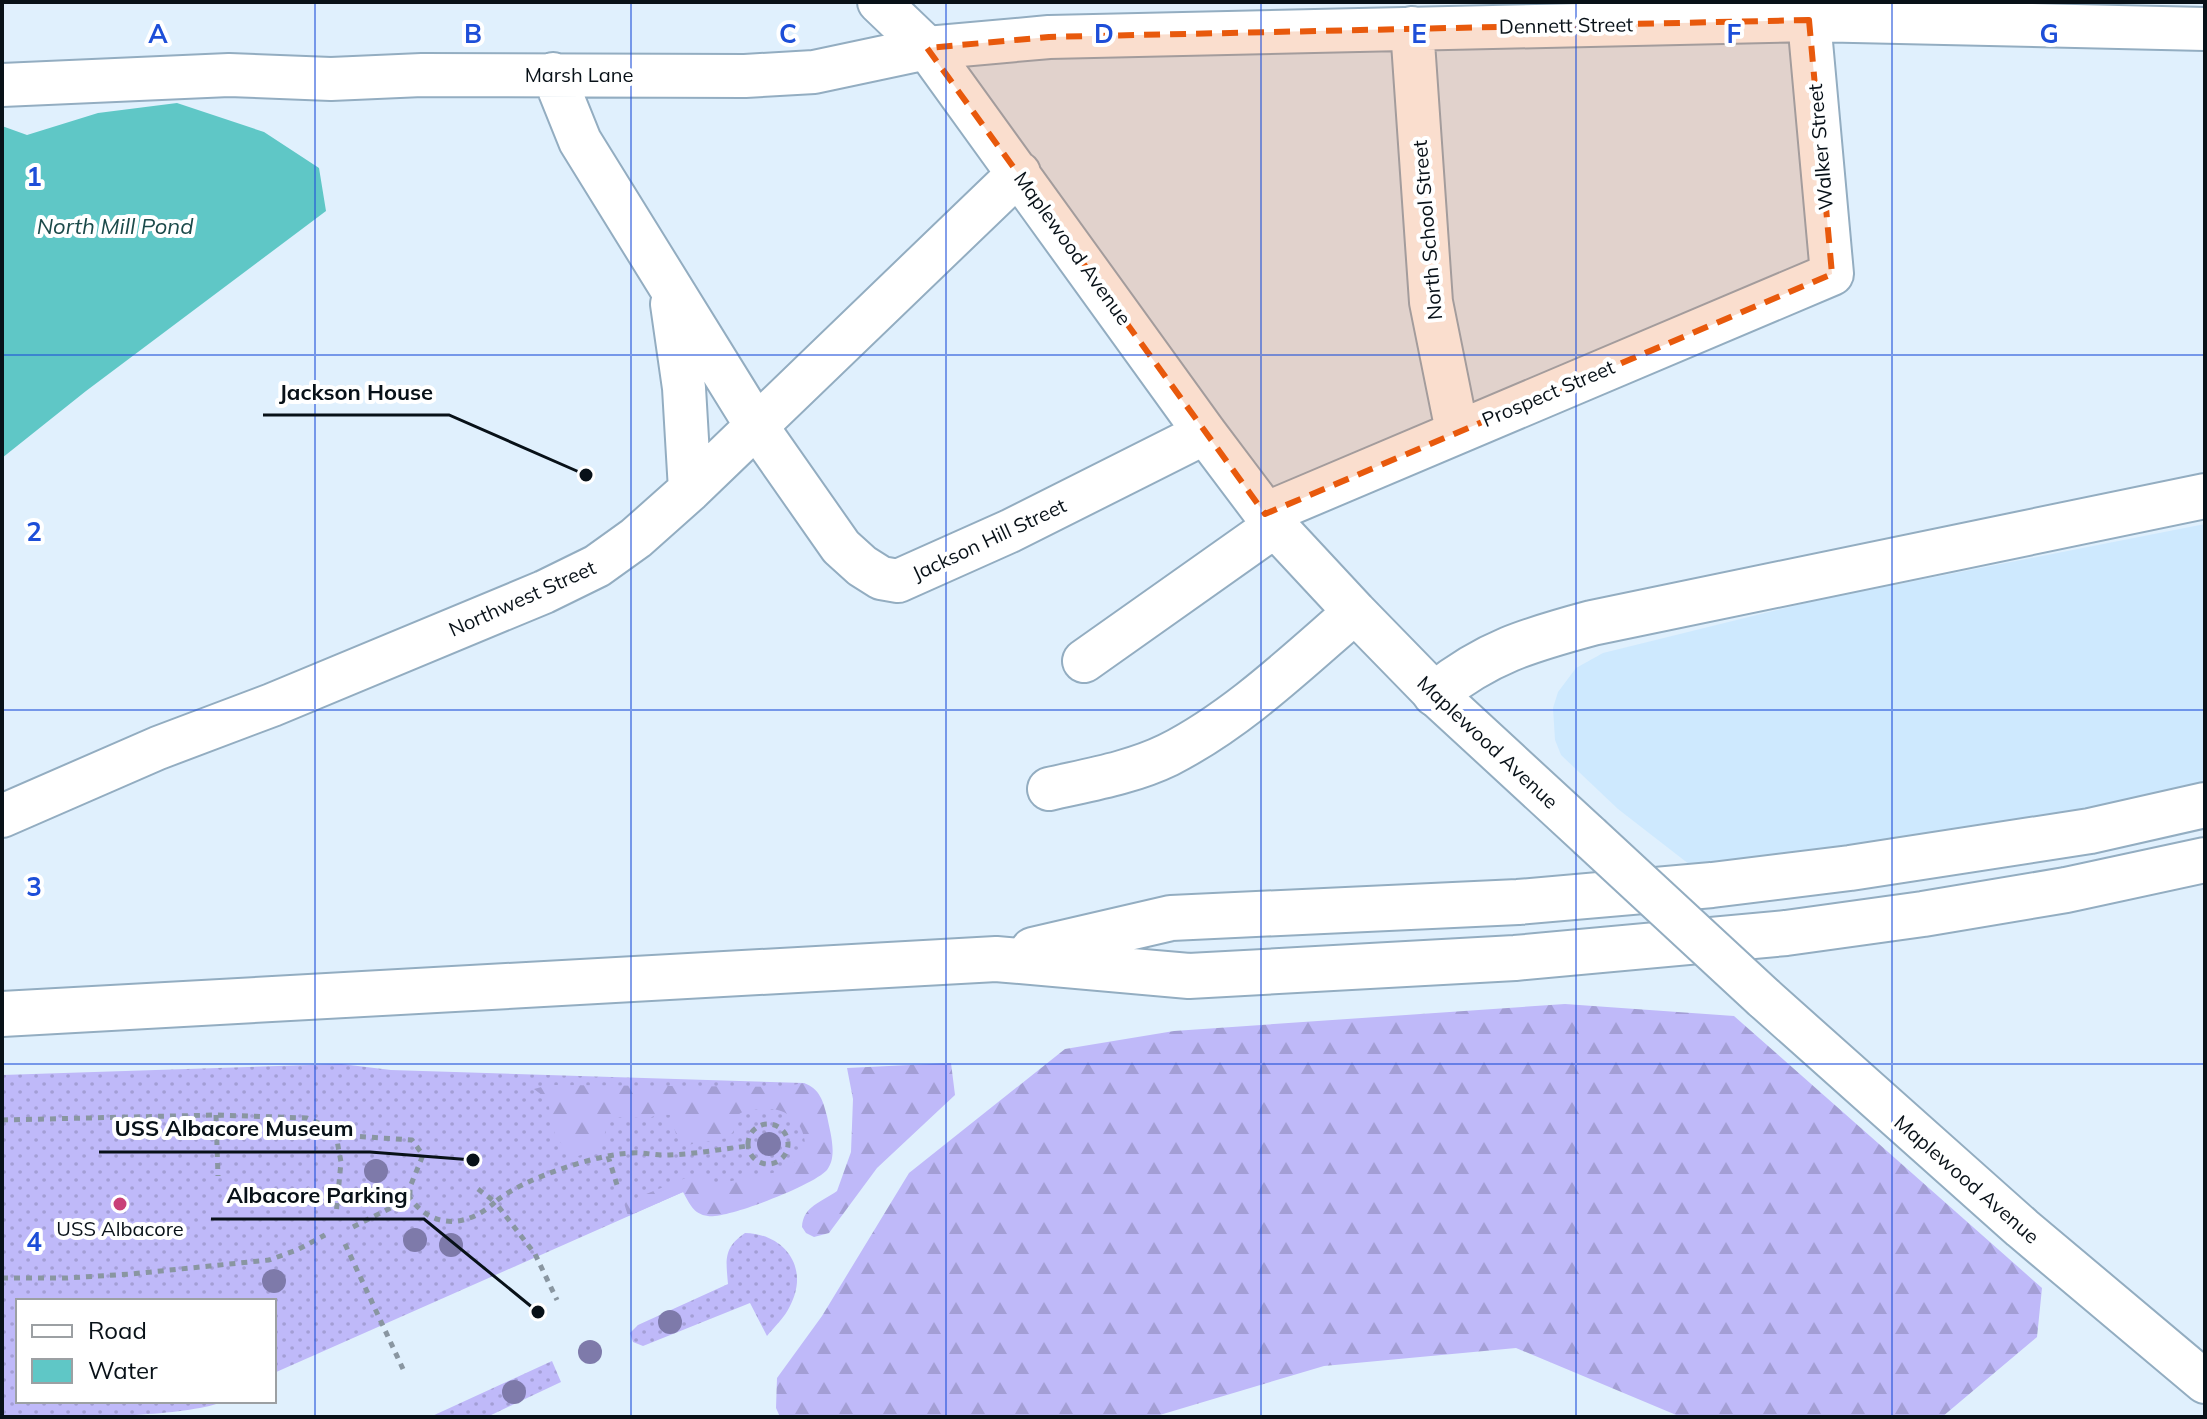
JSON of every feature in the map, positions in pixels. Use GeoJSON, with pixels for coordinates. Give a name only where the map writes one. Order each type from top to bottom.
{"type":"FeatureCollection","features":[{"type":"Feature","properties":{"kind":"main road"},"geometry":{"type":"LineString","coordinates":[[1435,694],[1464,671],[1521,643],[1592,623],[2205,496]]}},
{"type":"Feature","properties":{"kind":"main road"},"geometry":{"type":"LineString","coordinates":[[996,959],[1171,918],[1518,902],[1712,885],[1850,868],[2090,831],[2205,805]]}},
{"type":"Feature","properties":{"kind":"main road"},"geometry":{"type":"LineString","coordinates":[[2,1014],[996,959],[1189,976],[1515,958],[1786,933],[1923,914],[2066,890],[2205,860]]}},
{"type":"Feature","properties":{"kind":"street","name":"Maplewood Avenue"},"geometry":{"type":"LineString","coordinates":[[879,2],[927,48],[1270,520],[1355,612],[1435,694],[1764,998],[2022,1228],[2205,1382]]}},
{"type":"Feature","properties":{"kind":"street","name":"Dennett Street"},"geometry":{"type":"LineString","coordinates":[[927,48],[1049,37],[1809,20],[2205,29]]}},
{"type":"Feature","properties":{"kind":"street","name":"Walker Street"},"geometry":{"type":"LineString","coordinates":[[1809,20],[1832,274]]}},
{"type":"Feature","properties":{"kind":"street","name":"North School Street"},"geometry":{"type":"LineString","coordinates":[[1412,28],[1431,302],[1457,431]]}},
{"type":"Feature","properties":{"kind":"street","name":"Marsh Lane"},"geometry":{"type":"LineString","coordinates":[[2,85],[229,75],[331,79],[553,74],[745,76],[814,72],[927,48]]}},
{"type":"Feature","properties":{"kind":"street","name":"Jackson Hill Street"},"geometry":{"type":"LineString","coordinates":[[553,74],[580,141],[757,427],[841,547],[881,578],[898,581],[1010,531],[1205,433]]}},
{"type":"Feature","properties":{"kind":"street","name":"Northwest Street"},"geometry":{"type":"LineString","coordinates":[[2,816],[158,748],[272,705],[544,592],[597,566],[627,545],[690,490],[1019,173]]}},
{"type":"Feature","properties":{"kind":"street","name":"Prospect Street"},"geometry":{"type":"LineString","coordinates":[[1084,661],[1270,520],[1457,431],[1832,274]]}},
{"type":"Feature","properties":{"kind":"street","name":"Jackson Hill Street"},"geometry":{"type":"LineString","coordinates":[[670,287],[684,388],[690,490]]}},
{"type":"Feature","properties":{"kind":"street"},"geometry":{"type":"LineString","coordinates":[[1049,789],[1125,771],[1167,755],[1213,728],[1279,678],[1355,612]]}},
{"type":"Feature","properties":{"kind":"path"},"geometry":{"type":"LineString","coordinates":[[216,1115],[218,1176]]}},
{"type":"Feature","properties":{"kind":"path"},"geometry":{"type":"LineString","coordinates":[[2,1120],[216,1115],[307,1118],[328,1127],[336,1135],[341,1162],[336,1215]]}},
{"type":"Feature","properties":{"kind":"path"},"geometry":{"type":"LineString","coordinates":[[762,1125],[776,1125],[788,1140],[787,1153],[771,1164],[759,1162],[748,1146],[751,1133],[762,1125]]}},
{"type":"Feature","properties":{"kind":"path"},"geometry":{"type":"LineString","coordinates":[[336,1135],[412,1140],[423,1155],[410,1187],[410,1198],[434,1217],[456,1223],[478,1216],[508,1191],[608,1156],[634,1152],[668,1155],[748,1146]]}},
{"type":"Feature","properties":{"kind":"path"},"geometry":{"type":"LineString","coordinates":[[608,1156],[618,1188]]}},
{"type":"Feature","properties":{"kind":"path"},"geometry":{"type":"LineString","coordinates":[[478,1189],[495,1202],[535,1254],[557,1300]]}},
{"type":"Feature","properties":{"kind":"path"},"geometry":{"type":"LineString","coordinates":[[353,1227],[410,1198]]}},
{"type":"Feature","properties":{"kind":"path"},"geometry":{"type":"LineString","coordinates":[[2,1278],[118,1275],[269,1260],[325,1235]]}},
{"type":"Feature","properties":{"kind":"path"},"geometry":{"type":"LineString","coordinates":[[345,1244],[403,1369]]}},
{"type":"Feature","properties":{"kind":"highlighted area"},"geometry":{"type":"Polygon","coordinates":[[[1809,20],[1832,274],[1265,514],[927,48],[1049,37],[1809,20]]]}},
{"type":"Feature","properties":{"kind":"shaded area"},"geometry":{"type":"Polygon","coordinates":[[[2205,524],[2205,782],[2121,803],[1844,850],[1694,868],[1618,809],[1561,755],[1555,740],[1553,708],[1558,692],[1576,668],[1603,653],[1822,599],[2205,524]]]}},
{"type":"Feature","properties":{"kind":"green space"},"geometry":{"type":"Polygon","coordinates":[[[1565,1004],[1734,1016],[2042,1288],[2037,1337],[1942,1417],[1681,1417],[1516,1348],[1324,1366],[1153,1417],[780,1417],[776,1408],[777,1378],[822,1316],[909,1173],[1065,1049],[1174,1031],[1565,1004]]]}},
{"type":"Feature","properties":{"kind":"green space"},"geometry":{"type":"Polygon","coordinates":[[[951,1063],[955,1095],[877,1168],[829,1233],[814,1237],[806,1233],[802,1227],[806,1214],[814,1205],[837,1191],[851,1152],[853,1099],[847,1068],[951,1063]]]}},
{"type":"Feature","properties":{"kind":"green space"},"geometry":{"type":"Polygon","coordinates":[[[341,1064],[391,1070],[804,1083],[827,1169],[683,1192],[276,1372],[276,1299],[16,1299],[16,1403],[218,1403],[150,1414],[2,1417],[2,1075],[341,1064]]]}},
{"type":"Feature","properties":{"kind":"green space"},"geometry":{"type":"Polygon","coordinates":[[[804,1083],[817,1092],[827,1116],[833,1151],[827,1170],[806,1184],[770,1200],[718,1216],[695,1211],[683,1192],[628,1216],[624,1203],[698,1173],[719,1184],[787,1168],[797,1160],[805,1143],[801,1128],[791,1117],[771,1109],[746,1111],[737,1116],[733,1132],[727,1138],[687,1145],[676,1134],[670,1115],[613,1117],[597,1150],[578,1156],[557,1138],[547,1099],[534,1089],[549,1085],[781,1087],[804,1083]]]}},
{"type":"Feature","properties":{"kind":"green space"},"geometry":{"type":"Polygon","coordinates":[[[745,1233],[772,1239],[790,1256],[795,1266],[797,1279],[790,1306],[767,1336],[750,1303],[643,1346],[633,1342],[630,1333],[638,1325],[728,1284],[729,1249],[745,1233]]]}},
{"type":"Feature","properties":{"kind":"green space"},"geometry":{"type":"Polygon","coordinates":[[[552,1361],[561,1382],[487,1417],[430,1417],[552,1361]]]}},
{"type":"Feature","properties":{"kind":"water","name":"North Mill Pond"},"geometry":{"type":"Polygon","coordinates":[[[177,103],[264,132],[319,168],[326,211],[2,458],[2,126],[27,135],[98,113],[177,103]]]}},
{"type":"Feature","properties":{"kind":"place","name":"Jackson House"},"geometry":{"type":"Point","coordinates":[586,475]}},
{"type":"Feature","properties":{"kind":"place","name":"USS Albacore Museum"},"geometry":{"type":"Point","coordinates":[473,1160]}},
{"type":"Feature","properties":{"kind":"place","name":"USS Albacore"},"geometry":{"type":"Point","coordinates":[120,1204]}},
{"type":"Feature","properties":{"kind":"place","name":"Albacore Parking"},"geometry":{"type":"Point","coordinates":[538,1312]}}]}
